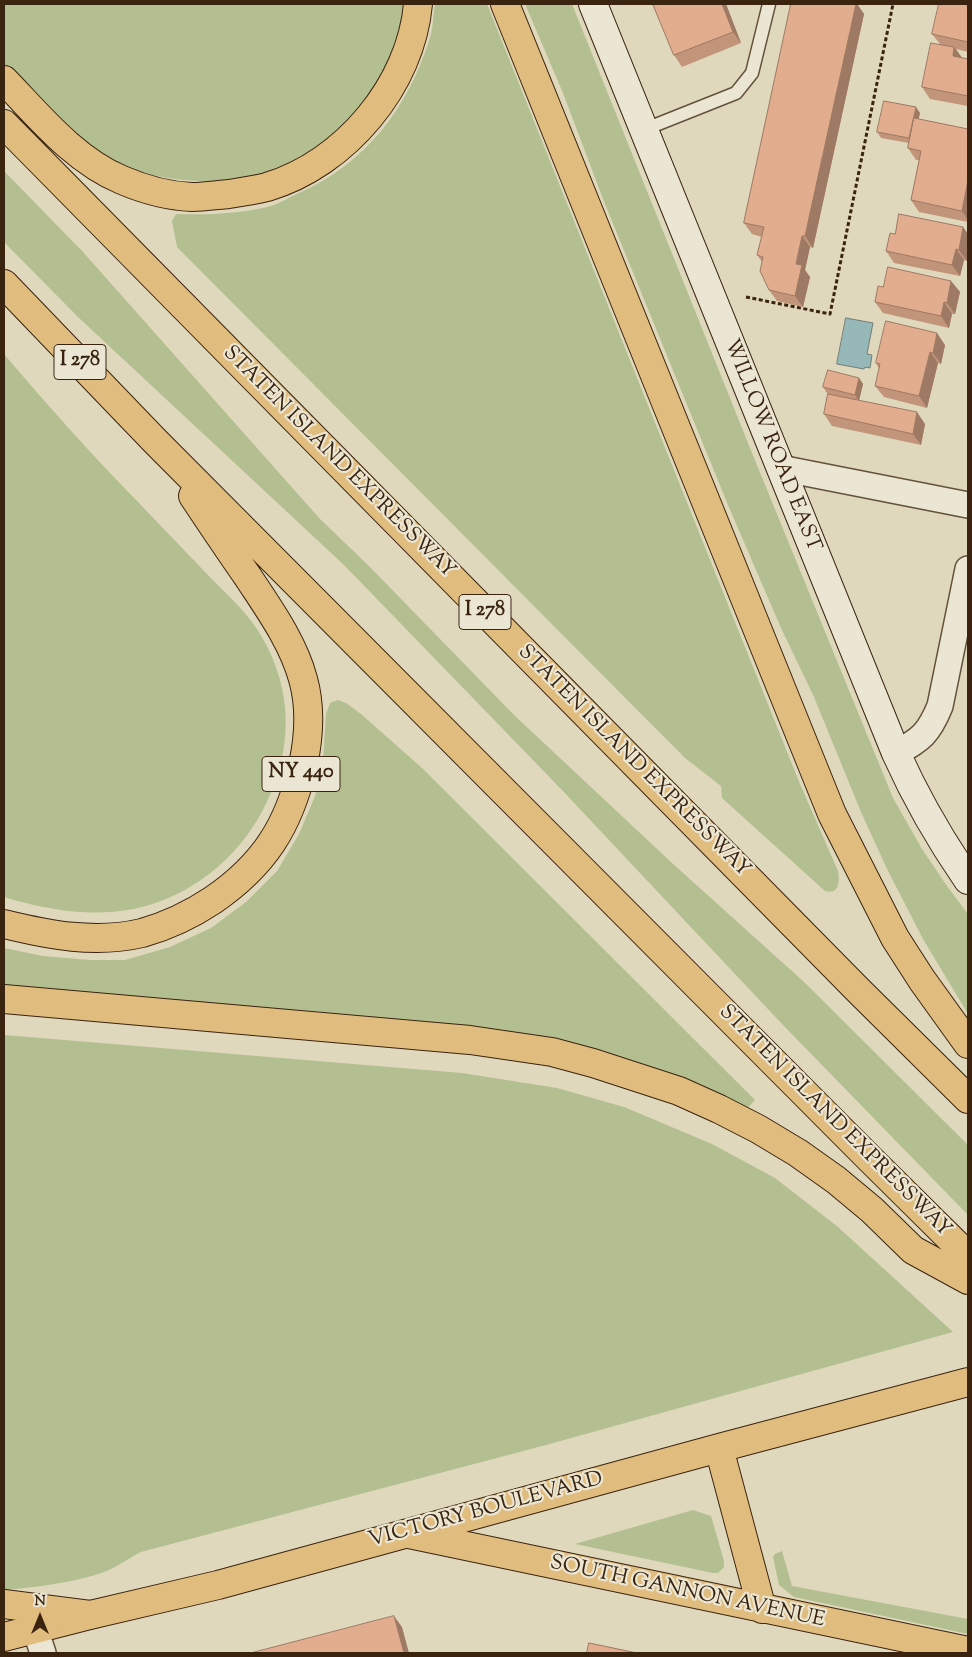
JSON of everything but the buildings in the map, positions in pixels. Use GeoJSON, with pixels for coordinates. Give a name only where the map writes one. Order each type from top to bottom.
{"type":"FeatureCollection","features":[{"type":"Feature","properties":{"kind":"main road"},"geometry":{"type":"LineString","coordinates":[[4,80],[78,153],[102,170],[120,179],[142,188],[192,197],[246,192],[268,186],[310,167],[350,138],[367,120],[382,101],[404,61],[412,39],[418,4]]}},
{"type":"Feature","properties":{"kind":"main road"},"geometry":{"type":"LineString","coordinates":[[505,4],[832,814],[895,938],[922,980],[968,1044]]}},
{"type":"Feature","properties":{"kind":"main road","name":"WILLOW ROAD EAST"},"geometry":{"type":"LineString","coordinates":[[593,4],[896,753],[926,816],[957,850],[968,880]]}},
{"type":"Feature","properties":{"kind":"main road","name":"STATEN ISLAND EXPRESSWAY"},"geometry":{"type":"LineString","coordinates":[[4,124],[852,984],[968,1099]]}},
{"type":"Feature","properties":{"kind":"main road","name":"STATEN ISLAND EXPRESSWAY"},"geometry":{"type":"LineString","coordinates":[[4,284],[155,441],[968,1256]]}},
{"type":"Feature","properties":{"kind":"main road","name":"NY 440"},"geometry":{"type":"LineString","coordinates":[[4,924],[60,936],[116,937],[142,932],[192,914],[232,887],[260,859],[278,834],[298,788],[308,740],[308,717],[303,679],[294,654],[270,610],[155,441]]}},
{"type":"Feature","properties":{"kind":"main road"},"geometry":{"type":"LineString","coordinates":[[4,999],[470,1040],[552,1052],[592,1063],[679,1091],[758,1129],[836,1180],[872,1210],[913,1250],[968,1280]]}},
{"type":"Feature","properties":{"kind":"main road","name":"VICTORY BOULEVARD"},"geometry":{"type":"LineString","coordinates":[[4,1637],[39,1641],[90,1615],[218,1585],[968,1382]]}},
{"type":"Feature","properties":{"kind":"main road"},"geometry":{"type":"LineString","coordinates":[[719,1448],[762,1609]]}},
{"type":"Feature","properties":{"kind":"main road","name":"SOUTH GANNON AVENUE"},"geometry":{"type":"LineString","coordinates":[[405,1533],[968,1651]]}},
{"type":"Feature","properties":{"kind":"main road"},"geometry":{"type":"LineString","coordinates":[[4,1604],[90,1615]]}},
{"type":"Feature","properties":{"kind":"street"},"geometry":{"type":"LineString","coordinates":[[780,468],[968,505]]}},
{"type":"Feature","properties":{"kind":"street"},"geometry":{"type":"LineString","coordinates":[[896,753],[914,744],[926,733],[937,712],[968,569]]}},
{"type":"Feature","properties":{"kind":"lane"},"geometry":{"type":"LineString","coordinates":[[643,130],[736,93],[752,73],[769,4]]}},
{"type":"Feature","properties":{"kind":"path"},"geometry":{"type":"LineString","coordinates":[[746,296],[830,314],[893,4]]}},
{"type":"Feature","properties":{"kind":"green space"},"geometry":{"type":"Polygon","coordinates":[[[4,4],[405,4],[400,33],[388,61],[362,104],[343,126],[321,145],[298,160],[272,171],[244,178],[215,181],[184,180],[142,172],[96,152],[67,131],[4,65],[4,4]]]}},
{"type":"Feature","properties":{"kind":"green space"},"geometry":{"type":"Polygon","coordinates":[[[435,4],[487,4],[800,784],[838,871],[838,887],[833,891],[825,891],[722,798],[721,786],[685,758],[177,247],[172,221],[176,214],[248,211],[271,206],[323,181],[344,167],[363,150],[396,111],[409,89],[420,66],[430,37],[435,4]]]}},
{"type":"Feature","properties":{"kind":"green space"},"geometry":{"type":"Polygon","coordinates":[[[525,4],[572,4],[893,798],[922,849],[968,914],[968,1014],[923,939],[887,869],[861,812],[814,697],[781,628],[728,505],[603,199],[563,93],[525,4]]]}},
{"type":"Feature","properties":{"kind":"green space"},"geometry":{"type":"Polygon","coordinates":[[[4,171],[83,252],[320,519],[368,565],[514,715],[672,863],[803,981],[968,1145],[968,1215],[782,1024],[561,789],[344,565],[79,318],[4,242],[4,171]]]}},
{"type":"Feature","properties":{"kind":"green space"},"geometry":{"type":"Polygon","coordinates":[[[4,354],[87,448],[246,614],[267,645],[280,680],[286,715],[283,752],[279,770],[269,797],[256,822],[230,855],[195,884],[170,897],[144,907],[90,912],[62,910],[4,897],[4,354]]]}},
{"type":"Feature","properties":{"kind":"green space"},"geometry":{"type":"Polygon","coordinates":[[[338,700],[346,703],[361,714],[422,768],[755,1100],[744,1112],[630,1065],[4,992],[4,948],[43,956],[90,960],[125,960],[170,947],[211,928],[246,902],[277,871],[299,834],[315,796],[323,761],[326,714],[330,703],[338,700]]]}},
{"type":"Feature","properties":{"kind":"green space"},"geometry":{"type":"Polygon","coordinates":[[[4,1035],[462,1073],[557,1088],[624,1107],[712,1144],[775,1178],[838,1227],[953,1332],[546,1445],[141,1552],[111,1569],[88,1577],[44,1586],[4,1590],[4,1035]]]}},
{"type":"Feature","properties":{"kind":"green space"},"geometry":{"type":"Polygon","coordinates":[[[693,1510],[711,1516],[724,1561],[724,1567],[718,1573],[575,1544],[693,1510]]]}},
{"type":"Feature","properties":{"kind":"green space"},"geometry":{"type":"Polygon","coordinates":[[[782,1551],[792,1586],[968,1619],[968,1634],[794,1597],[779,1585],[773,1557],[782,1551]]]}},
{"type":"Feature","properties":{"kind":"water"},"geometry":{"type":"Polygon","coordinates":[[[846,318],[873,323],[867,354],[872,355],[870,368],[865,367],[864,369],[837,364],[846,318]]]}}]}
